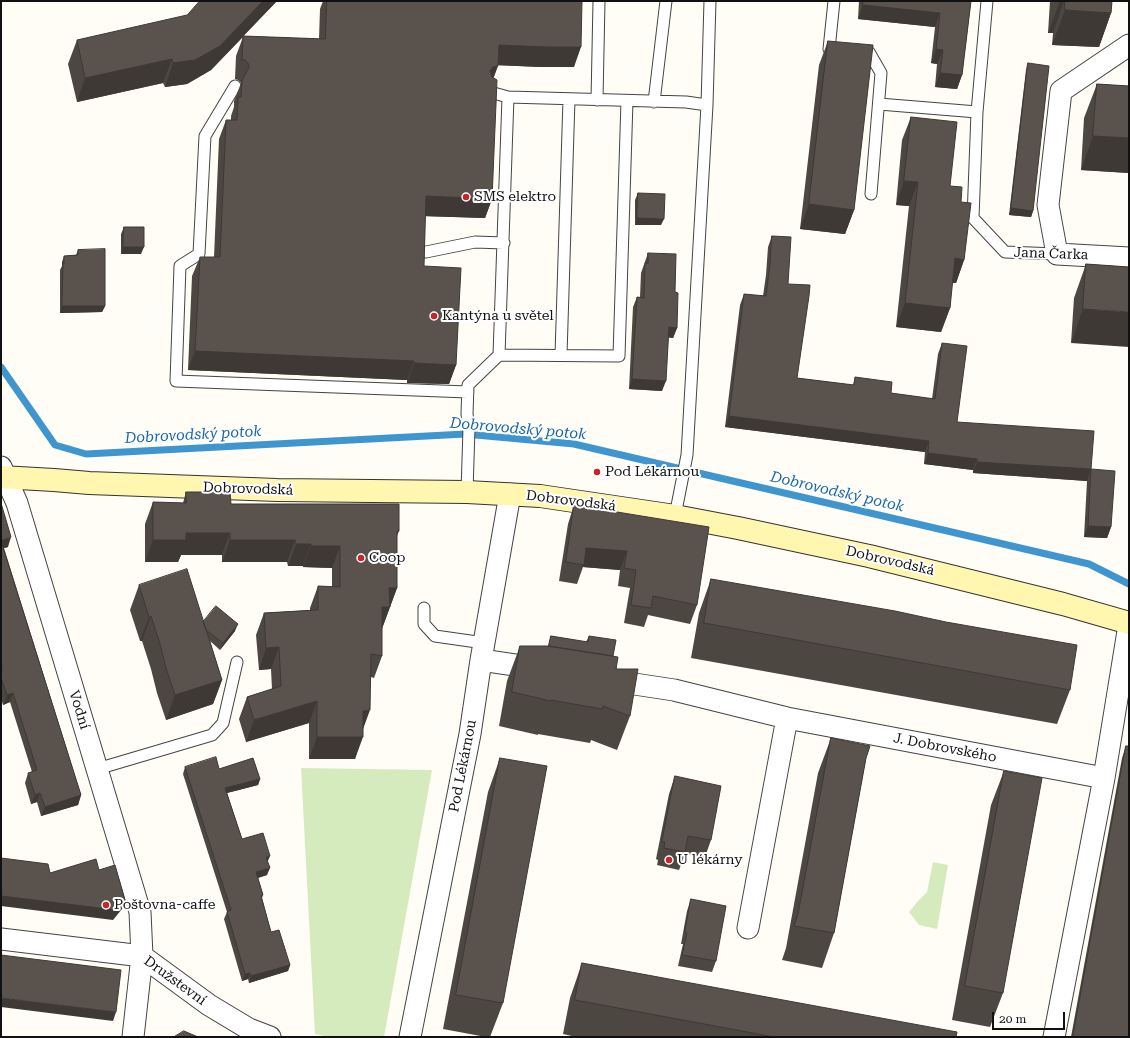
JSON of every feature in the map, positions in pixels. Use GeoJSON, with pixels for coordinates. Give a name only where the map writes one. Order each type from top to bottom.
{"type":"FeatureCollection","features":[{"type":"Feature","properties":{"kind":"main road","name":"Dobrovodská"},"geometry":{"type":"LineString","coordinates":[[2,474],[89,483],[277,490],[467,492],[540,496],[675,516],[874,557],[1049,600],[1129,624]]}},
{"type":"Feature","properties":{"kind":"street"},"geometry":{"type":"LineString","coordinates":[[1057,254],[1048,204],[1060,92],[1129,45]]}},
{"type":"Feature","properties":{"kind":"street","name":"Jana Čarka"},"geometry":{"type":"LineString","coordinates":[[1057,254],[1129,258]]}},
{"type":"Feature","properties":{"kind":"street","name":"Vodní"},"geometry":{"type":"LineString","coordinates":[[2,474],[18,502],[96,769],[140,912],[142,956],[132,1037]]}},
{"type":"Feature","properties":{"kind":"street","name":"Pod Lékárnou"},"geometry":{"type":"LineString","coordinates":[[410,1037],[470,734],[510,494]]}},
{"type":"Feature","properties":{"kind":"street"},"geometry":{"type":"LineString","coordinates":[[1054,1037],[1104,778],[1129,624]]}},
{"type":"Feature","properties":{"kind":"street"},"geometry":{"type":"LineString","coordinates":[[483,651],[562,672]]}},
{"type":"Feature","properties":{"kind":"street","name":"J. Dobrovského"},"geometry":{"type":"LineString","coordinates":[[592,677],[674,690],[787,718],[1104,778]]}},
{"type":"Feature","properties":{"kind":"street"},"geometry":{"type":"LineString","coordinates":[[748,928],[787,718]]}},
{"type":"Feature","properties":{"kind":"street","name":"Družstevní"},"geometry":{"type":"LineString","coordinates":[[1,939],[142,956],[209,1006],[249,1029],[270,1037]]}},
{"type":"Feature","properties":{"kind":"lane"},"geometry":{"type":"LineString","coordinates":[[597,100],[599,1]]}},
{"type":"Feature","properties":{"kind":"lane"},"geometry":{"type":"LineString","coordinates":[[654,102],[666,1]]}},
{"type":"Feature","properties":{"kind":"lane"},"geometry":{"type":"LineString","coordinates":[[675,516],[687,455],[707,104],[710,1]]}},
{"type":"Feature","properties":{"kind":"lane"},"geometry":{"type":"LineString","coordinates":[[834,1],[829,49],[869,52],[881,73],[871,194]]}},
{"type":"Feature","properties":{"kind":"lane","name":"Jana Čarka"},"geometry":{"type":"LineString","coordinates":[[987,1],[977,112],[973,218],[1005,252],[1057,254]]}},
{"type":"Feature","properties":{"kind":"lane"},"geometry":{"type":"LineString","coordinates":[[235,86],[205,136],[199,254],[180,266],[176,381],[468,392]]}},
{"type":"Feature","properties":{"kind":"lane"},"geometry":{"type":"LineString","coordinates":[[490,92],[508,97],[686,102],[707,104]]}},
{"type":"Feature","properties":{"kind":"lane"},"geometry":{"type":"LineString","coordinates":[[467,492],[469,428],[467,414],[468,385],[499,355],[508,97]]}},
{"type":"Feature","properties":{"kind":"lane"},"geometry":{"type":"LineString","coordinates":[[561,355],[569,99]]}},
{"type":"Feature","properties":{"kind":"lane"},"geometry":{"type":"LineString","coordinates":[[499,355],[619,356],[627,101]]}},
{"type":"Feature","properties":{"kind":"lane"},"geometry":{"type":"LineString","coordinates":[[879,104],[977,112]]}},
{"type":"Feature","properties":{"kind":"lane"},"geometry":{"type":"LineString","coordinates":[[426,252],[475,242],[504,242]]}},
{"type":"Feature","properties":{"kind":"lane"},"geometry":{"type":"LineString","coordinates":[[424,608],[424,624],[435,636],[483,651]]}},
{"type":"Feature","properties":{"kind":"lane"},"geometry":{"type":"LineString","coordinates":[[96,769],[212,735],[223,723],[237,662]]}},
{"type":"Feature","properties":{"kind":"green space"},"geometry":{"type":"Polygon","coordinates":[[[301,768],[432,770],[384,1037],[329,1037],[315,1034],[301,768]]]}},
{"type":"Feature","properties":{"kind":"green space"},"geometry":{"type":"Polygon","coordinates":[[[933,862],[948,865],[937,929],[919,925],[909,912],[927,892],[933,862]]]}},
{"type":"Feature","properties":{"kind":"building"},"geometry":{"type":"Polygon","coordinates":[[[200,1],[263,1],[220,46],[195,60],[173,63],[172,59],[85,78],[77,40],[187,15],[200,1]]]}},
{"type":"Feature","properties":{"kind":"building"},"geometry":{"type":"Polygon","coordinates":[[[327,1],[582,1],[581,47],[499,45],[498,66],[493,67],[490,71],[492,77],[497,80],[492,199],[426,196],[424,266],[461,268],[456,365],[414,363],[414,361],[195,351],[200,257],[220,257],[226,120],[237,120],[238,97],[241,97],[242,81],[249,67],[245,60],[242,60],[243,36],[325,39],[327,1]]]}},
{"type":"Feature","properties":{"kind":"building"},"geometry":{"type":"Polygon","coordinates":[[[863,1],[971,1],[962,75],[940,73],[943,50],[936,49],[940,13],[863,5],[863,1]]]}},
{"type":"Feature","properties":{"kind":"building"},"geometry":{"type":"Polygon","coordinates":[[[1065,1],[1112,1],[1111,13],[1065,10],[1065,1]]]}},
{"type":"Feature","properties":{"kind":"building"},"geometry":{"type":"Polygon","coordinates":[[[828,41],[873,45],[854,210],[809,204],[828,41]]]}},
{"type":"Feature","properties":{"kind":"building"},"geometry":{"type":"Polygon","coordinates":[[[1028,63],[1049,66],[1033,211],[1011,208],[1028,63]]]}},
{"type":"Feature","properties":{"kind":"building"},"geometry":{"type":"Polygon","coordinates":[[[1097,84],[1129,86],[1129,138],[1093,136],[1097,84]]]}},
{"type":"Feature","properties":{"kind":"building"},"geometry":{"type":"Polygon","coordinates":[[[911,117],[957,122],[950,186],[962,187],[961,202],[971,203],[964,260],[955,258],[950,308],[905,303],[918,182],[904,181],[911,117]]]}},
{"type":"Feature","properties":{"kind":"building"},"geometry":{"type":"Polygon","coordinates":[[[638,193],[665,194],[664,219],[637,218],[638,193]]]}},
{"type":"Feature","properties":{"kind":"building"},"geometry":{"type":"Polygon","coordinates":[[[124,227],[144,227],[144,247],[123,247],[124,227]]]}},
{"type":"Feature","properties":{"kind":"building"},"geometry":{"type":"Polygon","coordinates":[[[772,236],[791,237],[788,284],[810,285],[797,378],[854,385],[855,377],[892,382],[891,393],[935,399],[942,343],[967,346],[957,422],[1094,431],[1091,469],[977,462],[977,459],[928,453],[929,441],[729,416],[744,294],[766,296],[772,236]]]}},
{"type":"Feature","properties":{"kind":"building"},"geometry":{"type":"Polygon","coordinates":[[[105,249],[105,306],[62,306],[64,256],[78,255],[78,250],[105,249]]]}},
{"type":"Feature","properties":{"kind":"building"},"geometry":{"type":"Polygon","coordinates":[[[648,253],[676,254],[675,292],[678,293],[677,328],[669,327],[666,381],[632,379],[637,297],[644,298],[645,263],[648,263],[648,253]]]}},
{"type":"Feature","properties":{"kind":"building"},"geometry":{"type":"Polygon","coordinates":[[[1086,264],[1129,267],[1129,312],[1083,309],[1086,264]]]}},
{"type":"Feature","properties":{"kind":"building"},"geometry":{"type":"Polygon","coordinates":[[[1091,469],[1115,471],[1111,527],[1088,526],[1091,469]]]}},
{"type":"Feature","properties":{"kind":"building"},"geometry":{"type":"Polygon","coordinates":[[[186,492],[230,492],[231,504],[399,504],[399,531],[397,531],[397,588],[389,588],[390,607],[382,607],[382,656],[371,654],[370,710],[363,711],[363,737],[317,737],[317,701],[254,720],[247,697],[281,686],[279,647],[266,648],[264,613],[318,610],[318,586],[340,587],[340,546],[311,546],[311,544],[296,544],[295,540],[230,540],[230,533],[186,533],[186,540],[153,540],[153,502],[186,503],[186,492]]]}},
{"type":"Feature","properties":{"kind":"building"},"geometry":{"type":"Polygon","coordinates":[[[1,503],[11,537],[1,541],[1,503]]]}},
{"type":"Feature","properties":{"kind":"building"},"geometry":{"type":"Polygon","coordinates":[[[574,505],[709,527],[697,605],[653,596],[651,608],[631,605],[636,570],[624,568],[627,551],[586,548],[584,565],[566,562],[574,505]]]}},
{"type":"Feature","properties":{"kind":"building"},"geometry":{"type":"Polygon","coordinates":[[[1,541],[81,795],[45,807],[40,793],[35,795],[28,773],[37,770],[13,693],[7,695],[1,678],[1,541]]]}},
{"type":"Feature","properties":{"kind":"building"},"geometry":{"type":"Polygon","coordinates":[[[187,569],[222,680],[175,695],[151,616],[149,617],[139,585],[187,569]]]}},
{"type":"Feature","properties":{"kind":"building"},"geometry":{"type":"Polygon","coordinates":[[[711,579],[1077,645],[1070,690],[704,623],[711,579]]]}},
{"type":"Feature","properties":{"kind":"building"},"geometry":{"type":"Polygon","coordinates":[[[216,606],[238,624],[223,643],[206,630],[203,622],[216,606]]]}},
{"type":"Feature","properties":{"kind":"building"},"geometry":{"type":"Polygon","coordinates":[[[551,636],[588,642],[589,636],[616,640],[613,656],[549,646],[551,636]]]}},
{"type":"Feature","properties":{"kind":"building"},"geometry":{"type":"Polygon","coordinates":[[[520,646],[547,646],[618,657],[616,669],[638,669],[630,716],[603,706],[602,709],[551,701],[512,692],[520,646]]]}},
{"type":"Feature","properties":{"kind":"building"},"geometry":{"type":"Polygon","coordinates":[[[831,738],[870,746],[866,758],[834,933],[794,926],[798,914],[831,738]]]}},
{"type":"Feature","properties":{"kind":"building"},"geometry":{"type":"Polygon","coordinates":[[[1126,746],[1129,746],[1129,1037],[1073,1037],[1126,746]]]}},
{"type":"Feature","properties":{"kind":"building"},"geometry":{"type":"Polygon","coordinates":[[[216,757],[219,769],[253,758],[260,779],[225,788],[242,839],[263,833],[270,856],[266,857],[270,868],[256,872],[263,895],[261,896],[271,932],[279,930],[290,965],[251,976],[250,973],[245,974],[227,912],[231,910],[185,767],[216,757]]]}},
{"type":"Feature","properties":{"kind":"building"},"geometry":{"type":"Polygon","coordinates":[[[500,758],[547,766],[503,1003],[456,995],[500,758]]]}},
{"type":"Feature","properties":{"kind":"building"},"geometry":{"type":"Polygon","coordinates":[[[1004,771],[1042,778],[1003,993],[965,986],[1004,771]]]}},
{"type":"Feature","properties":{"kind":"building"},"geometry":{"type":"Polygon","coordinates":[[[675,776],[721,786],[711,840],[688,836],[685,852],[664,848],[665,842],[662,842],[675,776]]]}},
{"type":"Feature","properties":{"kind":"building"},"geometry":{"type":"Polygon","coordinates":[[[1,858],[48,864],[50,873],[96,859],[99,870],[115,865],[125,900],[116,910],[1,896],[1,858]]]}},
{"type":"Feature","properties":{"kind":"building"},"geometry":{"type":"Polygon","coordinates":[[[691,899],[726,906],[716,961],[682,955],[687,933],[685,932],[691,899]]]}},
{"type":"Feature","properties":{"kind":"building"},"geometry":{"type":"Polygon","coordinates":[[[1,955],[121,970],[116,1012],[1,998],[1,955]]]}},
{"type":"Feature","properties":{"kind":"building"},"geometry":{"type":"Polygon","coordinates":[[[582,963],[957,1032],[956,1037],[774,1037],[575,1000],[582,963]]]}},
{"type":"Feature","properties":{"kind":"building"},"geometry":{"type":"Polygon","coordinates":[[[184,1031],[198,1037],[174,1037],[184,1031]]]}},
{"type":"Feature","properties":{"kind":"waterway","name":"Dobrovodský potok"},"geometry":{"type":"LineString","coordinates":[[1,367],[55,445],[86,454],[465,434],[574,444],[1089,564],[1129,584]]}},
{"type":"Feature","properties":{"kind":"place","name":"SMS elektro"},"geometry":{"type":"Point","coordinates":[466,197]}},
{"type":"Feature","properties":{"kind":"place","name":"Kantýna u světel"},"geometry":{"type":"Point","coordinates":[434,316]}},
{"type":"Feature","properties":{"kind":"place","name":"Pod Lékárnou"},"geometry":{"type":"Point","coordinates":[597,472]}},
{"type":"Feature","properties":{"kind":"place","name":"Coop"},"geometry":{"type":"Point","coordinates":[361,558]}},
{"type":"Feature","properties":{"kind":"place","name":"U lékárny"},"geometry":{"type":"Point","coordinates":[669,860]}},
{"type":"Feature","properties":{"kind":"place","name":"Poštovna-caffe"},"geometry":{"type":"Point","coordinates":[106,905]}}]}
